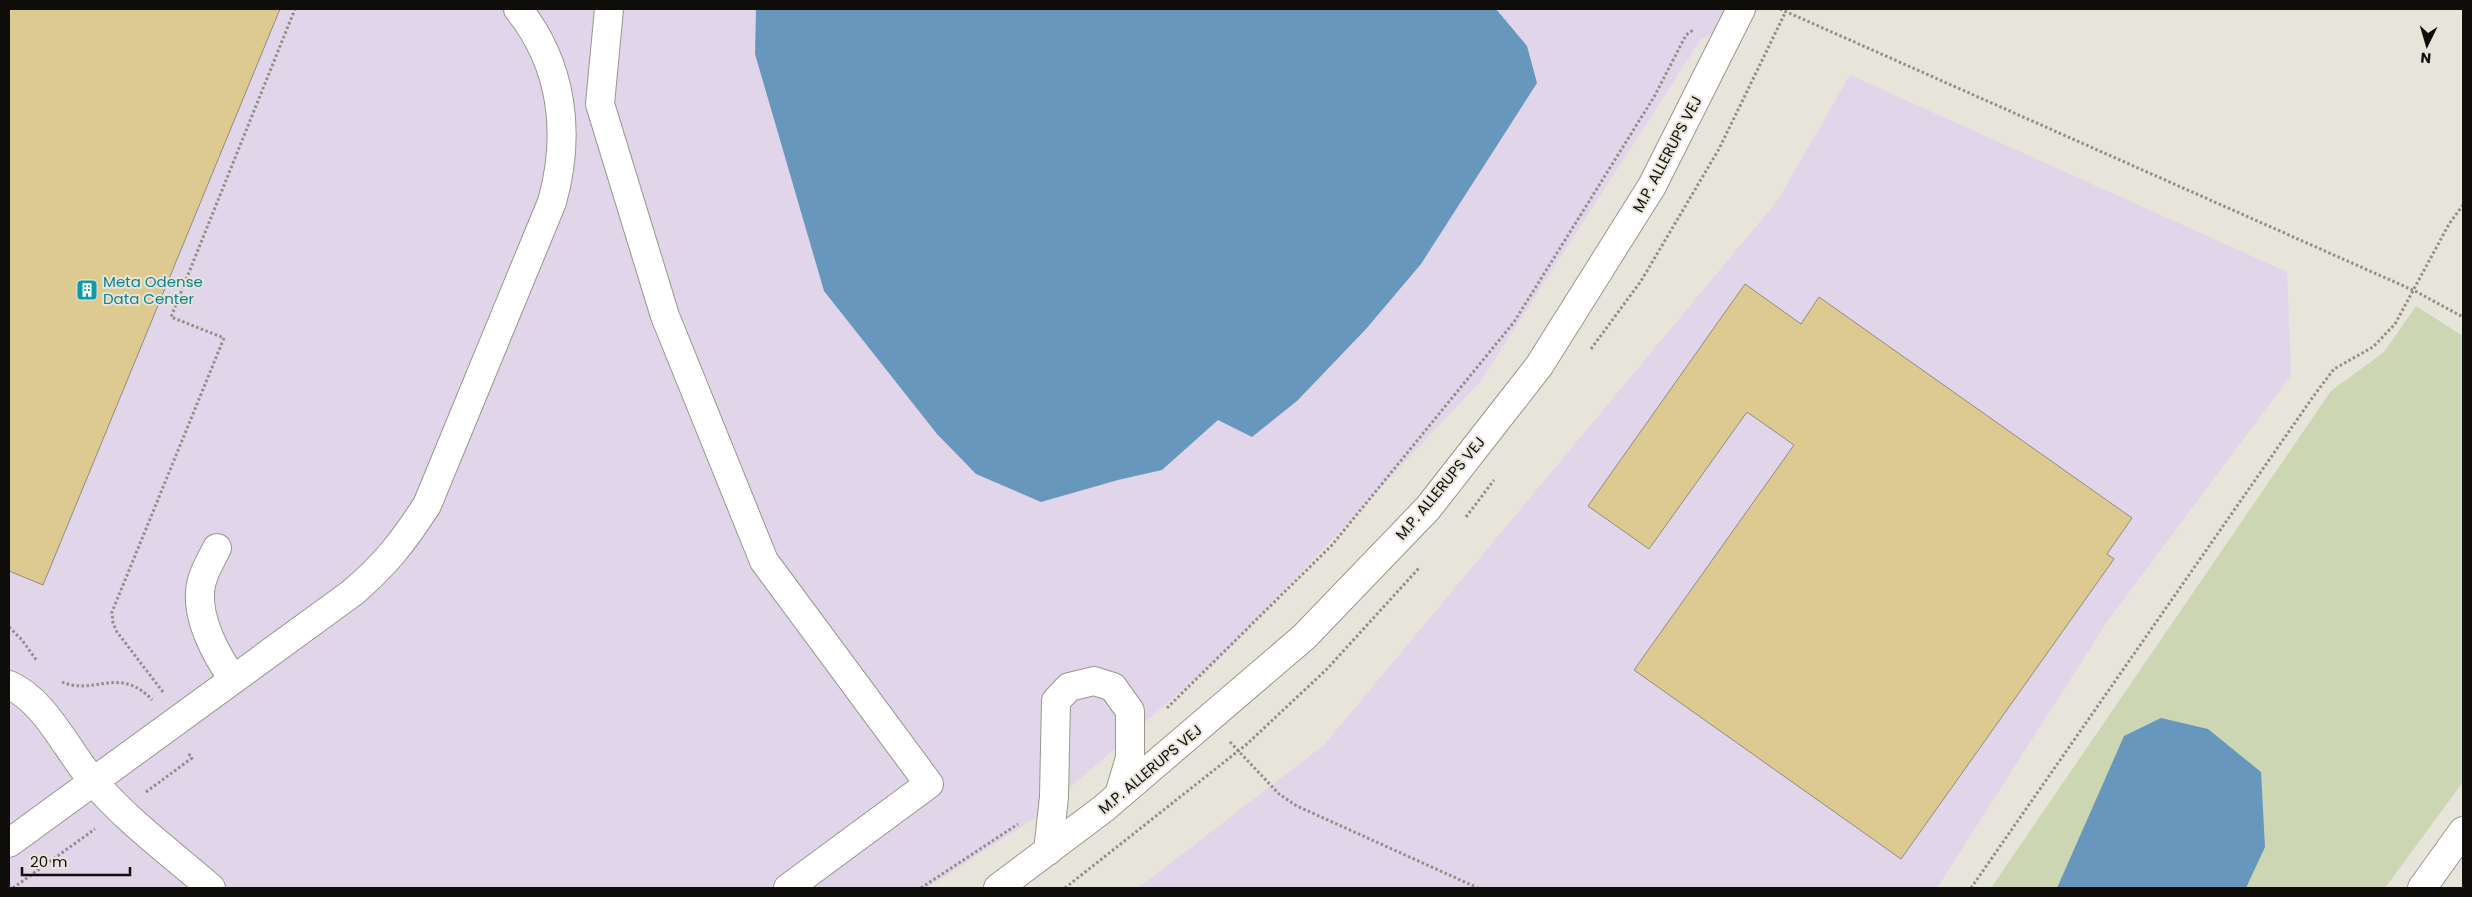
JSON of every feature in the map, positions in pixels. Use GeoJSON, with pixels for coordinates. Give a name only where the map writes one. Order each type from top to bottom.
{"type":"FeatureCollection","features":[{"type":"Feature","properties":{"kind":"street"},"geometry":{"type":"LineString","coordinates":[[9,843],[352,593],[382,568],[406,537],[427,505],[552,202],[559,176],[563,132],[560,105],[552,72],[530,23],[518,9]]}},
{"type":"Feature","properties":{"kind":"street"},"geometry":{"type":"LineString","coordinates":[[609,9],[600,104],[665,316],[764,561],[929,784],[788,888]]}},
{"type":"Feature","properties":{"kind":"street","name":"M.P. ALLERUPS VEJ"},"geometry":{"type":"LineString","coordinates":[[998,888],[1119,795],[1304,637],[1428,508],[1539,366],[1642,202],[1740,9]]}},
{"type":"Feature","properties":{"kind":"street"},"geometry":{"type":"LineString","coordinates":[[217,548],[204,574],[200,592],[202,611],[213,644],[233,678]]}},
{"type":"Feature","properties":{"kind":"street"},"geometry":{"type":"LineString","coordinates":[[1048,851],[1054,797],[1056,701],[1069,687],[1094,681],[1113,687],[1130,711],[1132,737],[1130,758],[1119,795]]}},
{"type":"Feature","properties":{"kind":"street"},"geometry":{"type":"LineString","coordinates":[[9,685],[17,688],[35,703],[93,781],[121,810],[212,888]]}},
{"type":"Feature","properties":{"kind":"street"},"geometry":{"type":"LineString","coordinates":[[2422,888],[2463,831]]}},
{"type":"Feature","properties":{"kind":"path"},"geometry":{"type":"LineString","coordinates":[[169,725],[171,703],[117,632],[113,623],[112,612],[224,338],[171,317],[295,9]]}},
{"type":"Feature","properties":{"kind":"path"},"geometry":{"type":"LineString","coordinates":[[1780,9],[2415,291],[2463,317]]}},
{"type":"Feature","properties":{"kind":"path"},"geometry":{"type":"LineString","coordinates":[[1132,737],[1159,716],[1332,545],[1514,322],[1654,97],[1686,35],[1701,24]]}},
{"type":"Feature","properties":{"kind":"path"},"geometry":{"type":"LineString","coordinates":[[1971,888],[2315,394],[2334,369],[2373,347],[2395,324],[2415,291],[2449,224],[2463,205]]}},
{"type":"Feature","properties":{"kind":"path"},"geometry":{"type":"LineString","coordinates":[[9,627],[43,668]]}},
{"type":"Feature","properties":{"kind":"path"},"geometry":{"type":"LineString","coordinates":[[58,680],[78,686],[110,682],[123,683],[139,688],[150,698],[169,725]]}},
{"type":"Feature","properties":{"kind":"path"},"geometry":{"type":"LineString","coordinates":[[1238,752],[1279,794],[1297,806],[1478,888]]}},
{"type":"Feature","properties":{"kind":"path"},"geometry":{"type":"LineString","coordinates":[[921,888],[1002,836],[1054,797]]}},
{"type":"Feature","properties":{"kind":"shaded area"},"geometry":{"type":"Polygon","coordinates":[[[9,9],[1763,9],[1701,39],[1480,382],[1226,652],[1035,818],[927,888],[9,888],[9,9]]]}},
{"type":"Feature","properties":{"kind":"shaded area"},"geometry":{"type":"Polygon","coordinates":[[[1850,75],[2287,272],[2291,375],[2107,622],[1937,888],[1138,888],[1324,745],[1778,200],[1850,75]]]}},
{"type":"Feature","properties":{"kind":"green space"},"geometry":{"type":"Polygon","coordinates":[[[2416,306],[2463,336],[2463,782],[2385,888],[1991,888],[2331,391],[2384,352],[2416,306]]]}},
{"type":"Feature","properties":{"kind":"water"},"geometry":{"type":"Polygon","coordinates":[[[756,9],[1496,9],[1527,46],[1537,83],[1421,264],[1366,329],[1297,401],[1252,437],[1218,420],[1162,470],[1118,480],[1041,502],[976,474],[937,434],[824,291],[755,54],[756,9]]]}},
{"type":"Feature","properties":{"kind":"water"},"geometry":{"type":"Polygon","coordinates":[[[2161,718],[2208,729],[2261,772],[2265,847],[2246,888],[2057,888],[2124,736],[2161,718]]]}},
{"type":"Feature","properties":{"kind":"building","name":"Meta Odense Data Center"},"geometry":{"type":"Polygon","coordinates":[[[9,9],[280,9],[43,585],[9,571],[9,9]]]}},
{"type":"Feature","properties":{"kind":"building"},"geometry":{"type":"Polygon","coordinates":[[[1745,284],[1801,324],[1819,297],[2132,518],[2107,554],[2114,559],[1901,859],[1634,670],[1794,445],[1747,412],[1649,549],[1588,506],[1745,284]]]}},
{"type":"Feature","properties":{"kind":"place","name":"Meta Odense Data Center"},"geometry":{"type":"Point","coordinates":[87,290]}}]}
